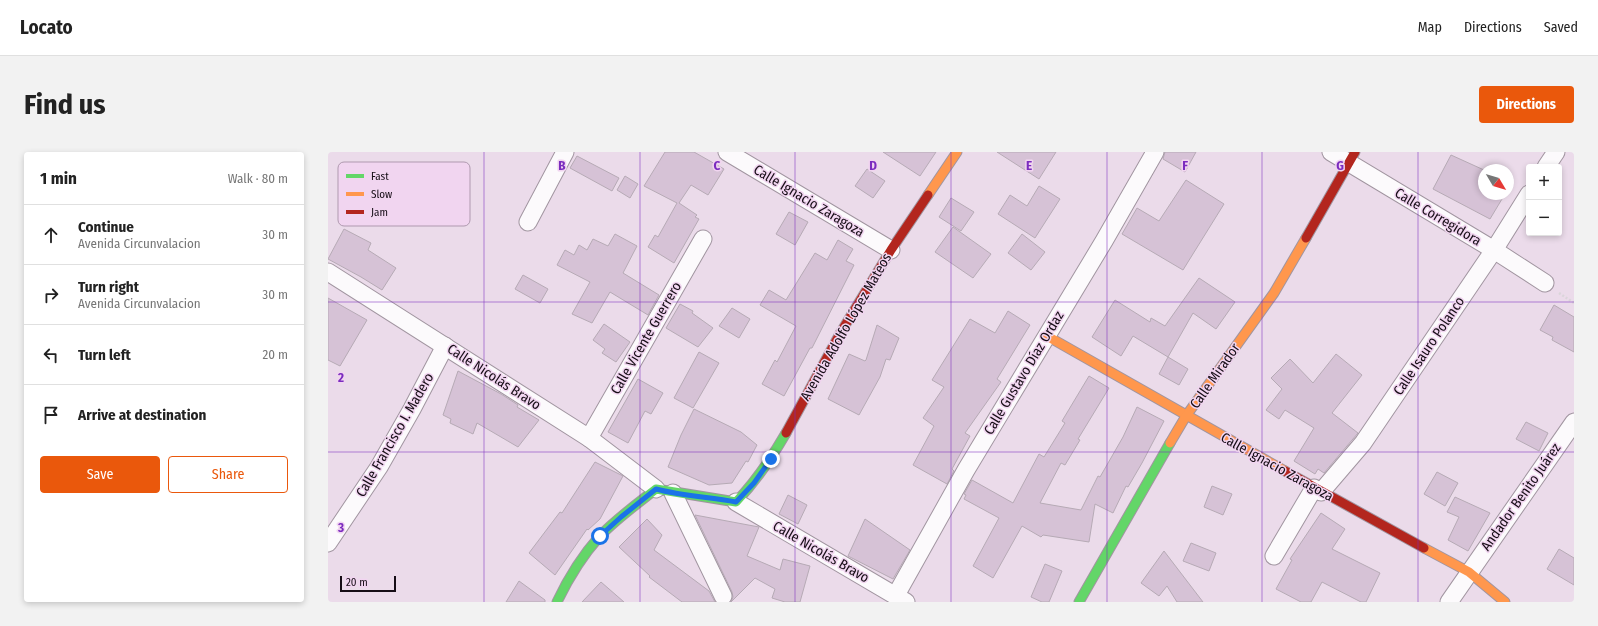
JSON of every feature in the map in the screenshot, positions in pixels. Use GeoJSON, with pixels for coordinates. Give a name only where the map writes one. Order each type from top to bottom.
{"type":"FeatureCollection","features":[{"type":"Feature","properties":{"kind":"street"},"geometry":{"type":"LineString","coordinates":[[528,222],[565,152]]}},
{"type":"Feature","properties":{"kind":"street","name":"Calle Ignacio Zaragoza"},"geometry":{"type":"LineString","coordinates":[[727,152],[748,158],[891,250]]}},
{"type":"Feature","properties":{"kind":"street","name":"Avenida Adolfo López Mateos"},"geometry":{"type":"LineString","coordinates":[[736,502],[754,483],[771,459],[841,332],[891,250],[957,152]]}},
{"type":"Feature","properties":{"kind":"street","name":"Calle Gustavo Díaz Ordaz"},"geometry":{"type":"LineString","coordinates":[[901,599],[966,470],[1155,152]]}},
{"type":"Feature","properties":{"kind":"street","name":"Calle Corregidora"},"geometry":{"type":"LineString","coordinates":[[1331,152],[1352,158],[1545,283]]}},
{"type":"Feature","properties":{"kind":"street"},"geometry":{"type":"LineString","coordinates":[[1548,164],[1556,152]]}},
{"type":"Feature","properties":{"kind":"street","name":"Calle Mirador"},"geometry":{"type":"LineString","coordinates":[[1079,602],[1186,416],[1274,293],[1352,158]]}},
{"type":"Feature","properties":{"kind":"street","name":"Calle Isauro Polanco"},"geometry":{"type":"LineString","coordinates":[[1274,556],[1318,490],[1363,443],[1494,250],[1526,199]]}},
{"type":"Feature","properties":{"kind":"street","name":"Calle Vicente Guerrero"},"geometry":{"type":"LineString","coordinates":[[589,438],[703,239]]}},
{"type":"Feature","properties":{"kind":"street","name":"Calle Nicolás Bravo"},"geometry":{"type":"LineString","coordinates":[[328,272],[589,438],[656,489]]}},
{"type":"Feature","properties":{"kind":"street","name":"Calle Ignacio Zaragoza"},"geometry":{"type":"LineString","coordinates":[[1047,336],[1318,490],[1469,572],[1505,602]]}},
{"type":"Feature","properties":{"kind":"street","name":"Calle Francisco I. Madero"},"geometry":{"type":"LineString","coordinates":[[328,543],[379,468],[445,346]]}},
{"type":"Feature","properties":{"kind":"street","name":"Andador Benito Juárez"},"geometry":{"type":"LineString","coordinates":[[1449,602],[1574,422]]}},
{"type":"Feature","properties":{"kind":"street"},"geometry":{"type":"LineString","coordinates":[[557,602],[580,562],[600,536],[656,489],[673,494],[736,502]]}},
{"type":"Feature","properties":{"kind":"street"},"geometry":{"type":"LineString","coordinates":[[673,494],[723,596]]}},
{"type":"Feature","properties":{"kind":"street","name":"Calle Nicolás Bravo"},"geometry":{"type":"LineString","coordinates":[[736,502],[901,599]]}},
{"type":"Feature","properties":{"kind":"building"},"geometry":{"type":"Polygon","coordinates":[[[665,152],[694,152],[724,169],[708,195],[691,185],[679,203],[697,215],[695,217],[699,219],[674,263],[648,247],[655,235],[658,237],[677,203],[644,186],[665,152]]]}},
{"type":"Feature","properties":{"kind":"building"},"geometry":{"type":"Polygon","coordinates":[[[883,152],[936,152],[920,176],[883,152]]]}},
{"type":"Feature","properties":{"kind":"building"},"geometry":{"type":"Polygon","coordinates":[[[997,152],[1056,152],[1039,179],[997,152]]]}},
{"type":"Feature","properties":{"kind":"building"},"geometry":{"type":"Polygon","coordinates":[[[1165,152],[1196,152],[1185,172],[1163,159],[1165,152]]]}},
{"type":"Feature","properties":{"kind":"building"},"geometry":{"type":"Polygon","coordinates":[[[1451,155],[1478,167],[1478,200],[1501,200],[1490,219],[1433,189],[1451,155]]]}},
{"type":"Feature","properties":{"kind":"building"},"geometry":{"type":"Polygon","coordinates":[[[577,156],[619,178],[612,191],[570,168],[577,156]]]}},
{"type":"Feature","properties":{"kind":"building"},"geometry":{"type":"Polygon","coordinates":[[[867,169],[885,181],[873,198],[855,186],[867,169]]]}},
{"type":"Feature","properties":{"kind":"building"},"geometry":{"type":"Polygon","coordinates":[[[625,176],[638,184],[630,198],[617,190],[625,176]]]}},
{"type":"Feature","properties":{"kind":"building"},"geometry":{"type":"Polygon","coordinates":[[[1186,180],[1224,204],[1183,270],[1122,234],[1137,208],[1159,221],[1186,180]]]}},
{"type":"Feature","properties":{"kind":"building"},"geometry":{"type":"Polygon","coordinates":[[[1039,186],[1060,199],[1035,238],[998,214],[1010,195],[1027,206],[1039,186]]]}},
{"type":"Feature","properties":{"kind":"building"},"geometry":{"type":"Polygon","coordinates":[[[951,198],[974,212],[961,231],[939,217],[951,198]]]}},
{"type":"Feature","properties":{"kind":"building"},"geometry":{"type":"Polygon","coordinates":[[[789,212],[808,222],[795,245],[776,234],[789,212]]]}},
{"type":"Feature","properties":{"kind":"building"},"geometry":{"type":"Polygon","coordinates":[[[953,227],[991,254],[973,278],[935,252],[953,227]]]}},
{"type":"Feature","properties":{"kind":"building"},"geometry":{"type":"Polygon","coordinates":[[[344,229],[371,243],[368,250],[396,268],[382,290],[328,259],[344,229]]]}},
{"type":"Feature","properties":{"kind":"building"},"geometry":{"type":"Polygon","coordinates":[[[615,234],[637,246],[623,273],[659,295],[648,315],[610,292],[592,323],[572,314],[590,282],[557,265],[565,250],[574,255],[579,245],[587,250],[593,239],[608,246],[615,234]]]}},
{"type":"Feature","properties":{"kind":"building"},"geometry":{"type":"Polygon","coordinates":[[[1022,234],[1045,252],[1031,270],[1008,253],[1022,234]]]}},
{"type":"Feature","properties":{"kind":"building"},"geometry":{"type":"Polygon","coordinates":[[[838,240],[853,249],[846,261],[854,265],[812,348],[810,348],[784,396],[762,384],[775,360],[777,362],[796,326],[760,305],[769,290],[786,300],[815,253],[827,260],[838,240]]]}},
{"type":"Feature","properties":{"kind":"building"},"geometry":{"type":"Polygon","coordinates":[[[523,275],[548,289],[540,303],[515,289],[523,275]]]}},
{"type":"Feature","properties":{"kind":"building"},"geometry":{"type":"Polygon","coordinates":[[[1199,278],[1235,302],[1216,329],[1193,313],[1168,357],[1133,336],[1121,356],[1092,337],[1115,300],[1150,322],[1151,318],[1165,326],[1199,278]]]}},
{"type":"Feature","properties":{"kind":"building"},"geometry":{"type":"Polygon","coordinates":[[[328,298],[367,320],[340,366],[328,360],[328,298]]]}},
{"type":"Feature","properties":{"kind":"building"},"geometry":{"type":"Polygon","coordinates":[[[680,304],[693,311],[692,313],[713,328],[698,347],[666,328],[680,304]]]}},
{"type":"Feature","properties":{"kind":"building"},"geometry":{"type":"Polygon","coordinates":[[[1554,305],[1574,317],[1574,352],[1552,340],[1553,337],[1540,330],[1554,305]]]}},
{"type":"Feature","properties":{"kind":"building"},"geometry":{"type":"Polygon","coordinates":[[[732,308],[750,319],[739,338],[719,326],[732,308]]]}},
{"type":"Feature","properties":{"kind":"building"},"geometry":{"type":"Polygon","coordinates":[[[1008,311],[1030,325],[997,379],[1001,382],[965,433],[970,436],[952,469],[954,471],[947,484],[913,465],[934,426],[923,418],[944,387],[932,380],[970,319],[995,333],[1008,311]]]}},
{"type":"Feature","properties":{"kind":"building"},"geometry":{"type":"Polygon","coordinates":[[[604,324],[630,342],[616,362],[602,353],[605,349],[593,340],[604,324]]]}},
{"type":"Feature","properties":{"kind":"building"},"geometry":{"type":"Polygon","coordinates":[[[877,325],[899,338],[890,360],[886,359],[880,377],[859,415],[828,399],[849,354],[865,361],[866,360],[877,325]]]}},
{"type":"Feature","properties":{"kind":"building"},"geometry":{"type":"Polygon","coordinates":[[[699,352],[719,363],[693,408],[674,398],[699,352]]]}},
{"type":"Feature","properties":{"kind":"building"},"geometry":{"type":"Polygon","coordinates":[[[1336,354],[1362,375],[1332,413],[1358,433],[1324,473],[1318,469],[1315,474],[1294,461],[1314,428],[1285,410],[1279,419],[1266,410],[1282,389],[1271,378],[1290,359],[1313,383],[1336,354]]]}},
{"type":"Feature","properties":{"kind":"building"},"geometry":{"type":"Polygon","coordinates":[[[1168,357],[1188,369],[1179,385],[1159,374],[1168,357]]]}},
{"type":"Feature","properties":{"kind":"building"},"geometry":{"type":"Polygon","coordinates":[[[458,371],[501,394],[518,405],[517,407],[539,420],[518,447],[477,423],[473,434],[450,423],[451,419],[443,415],[458,371]]]}},
{"type":"Feature","properties":{"kind":"building"},"geometry":{"type":"Polygon","coordinates":[[[1089,376],[1109,388],[1078,439],[1080,440],[1065,465],[1061,463],[1040,503],[1081,510],[1098,476],[1100,477],[1123,437],[1137,407],[1164,421],[1128,487],[1126,486],[1113,513],[1095,504],[1089,542],[1043,535],[1041,537],[1022,526],[993,578],[973,566],[999,518],[964,499],[966,495],[964,494],[972,480],[1013,503],[1039,454],[1044,457],[1065,423],[1062,421],[1089,376]]]}},
{"type":"Feature","properties":{"kind":"building"},"geometry":{"type":"Polygon","coordinates":[[[638,379],[663,393],[651,414],[645,411],[628,443],[608,432],[638,379]]]}},
{"type":"Feature","properties":{"kind":"building"},"geometry":{"type":"Polygon","coordinates":[[[694,409],[741,432],[757,445],[748,462],[746,461],[732,483],[709,485],[668,467],[681,435],[694,409]]]}},
{"type":"Feature","properties":{"kind":"building"},"geometry":{"type":"Polygon","coordinates":[[[1526,422],[1548,433],[1539,451],[1516,439],[1526,422]]]}},
{"type":"Feature","properties":{"kind":"building"},"geometry":{"type":"Polygon","coordinates":[[[595,462],[623,476],[600,519],[588,530],[587,529],[555,575],[529,553],[560,512],[562,513],[595,462]]]}},
{"type":"Feature","properties":{"kind":"building"},"geometry":{"type":"Polygon","coordinates":[[[1437,472],[1458,483],[1445,506],[1424,494],[1437,472]]]}},
{"type":"Feature","properties":{"kind":"building"},"geometry":{"type":"Polygon","coordinates":[[[1212,486],[1232,494],[1223,515],[1204,507],[1212,486]]]}},
{"type":"Feature","properties":{"kind":"building"},"geometry":{"type":"Polygon","coordinates":[[[788,495],[807,505],[798,524],[779,514],[788,495]]]}},
{"type":"Feature","properties":{"kind":"building"},"geometry":{"type":"Polygon","coordinates":[[[1455,497],[1490,513],[1468,551],[1448,540],[1459,517],[1447,512],[1455,497]]]}},
{"type":"Feature","properties":{"kind":"building"},"geometry":{"type":"Polygon","coordinates":[[[1321,513],[1345,529],[1332,549],[1380,573],[1366,602],[1361,602],[1322,582],[1311,602],[1301,602],[1276,589],[1292,560],[1290,559],[1321,513]]]}},
{"type":"Feature","properties":{"kind":"building"},"geometry":{"type":"Polygon","coordinates":[[[695,515],[759,527],[747,556],[780,570],[783,559],[810,566],[800,602],[785,602],[772,598],[775,589],[755,578],[731,602],[733,597],[732,592],[695,515]]]}},
{"type":"Feature","properties":{"kind":"building"},"geometry":{"type":"Polygon","coordinates":[[[647,519],[662,535],[654,550],[709,591],[715,602],[682,602],[649,577],[650,576],[619,547],[647,519]]]}},
{"type":"Feature","properties":{"kind":"building"},"geometry":{"type":"Polygon","coordinates":[[[865,519],[910,550],[893,579],[848,556],[865,519]]]}},
{"type":"Feature","properties":{"kind":"building"},"geometry":{"type":"Polygon","coordinates":[[[1191,543],[1216,553],[1209,571],[1183,561],[1191,543]]]}},
{"type":"Feature","properties":{"kind":"building"},"geometry":{"type":"Polygon","coordinates":[[[1559,549],[1574,558],[1574,585],[1547,569],[1559,549]]]}},
{"type":"Feature","properties":{"kind":"building"},"geometry":{"type":"Polygon","coordinates":[[[1164,551],[1203,602],[1177,602],[1167,586],[1159,596],[1141,583],[1164,551]]]}},
{"type":"Feature","properties":{"kind":"building"},"geometry":{"type":"Polygon","coordinates":[[[1045,564],[1062,571],[1049,602],[1042,602],[1031,597],[1045,564]]]}},
{"type":"Feature","properties":{"kind":"building"},"geometry":{"type":"Polygon","coordinates":[[[519,581],[545,600],[545,602],[506,602],[519,581]]]}},
{"type":"Feature","properties":{"kind":"building"},"geometry":{"type":"Polygon","coordinates":[[[601,582],[624,602],[582,602],[601,582]]]}},
{"type":"Feature","properties":{"kind":"traffic: fast"},"geometry":{"type":"LineString","coordinates":[[557,602],[576,568],[599,537],[619,518],[656,489],[736,502],[751,486],[775,452],[786,433]]}},
{"type":"Feature","properties":{"kind":"traffic: fast"},"geometry":{"type":"LineString","coordinates":[[1079,602],[1170,443]]}},
{"type":"Feature","properties":{"kind":"traffic: slow"},"geometry":{"type":"LineString","coordinates":[[928,195],[957,152]]}},
{"type":"Feature","properties":{"kind":"traffic: slow"},"geometry":{"type":"LineString","coordinates":[[1170,443],[1186,416],[1274,293],[1306,238]]}},
{"type":"Feature","properties":{"kind":"traffic: slow"},"geometry":{"type":"LineString","coordinates":[[1047,336],[1285,471]]}},
{"type":"Feature","properties":{"kind":"traffic: slow"},"geometry":{"type":"LineString","coordinates":[[1424,548],[1469,572],[1505,602]]}},
{"type":"Feature","properties":{"kind":"traffic: jam"},"geometry":{"type":"LineString","coordinates":[[1306,238],[1355,152]]}},
{"type":"Feature","properties":{"kind":"traffic: jam"},"geometry":{"type":"LineString","coordinates":[[786,433],[841,332],[891,250],[928,195]]}},
{"type":"Feature","properties":{"kind":"traffic: jam"},"geometry":{"type":"LineString","coordinates":[[1285,471],[1424,548]]}},
{"type":"Feature","properties":{"kind":"route"},"geometry":{"type":"LineString","coordinates":[[600,536],[656,489],[673,494],[736,502],[754,483],[771,459]]}}]}
